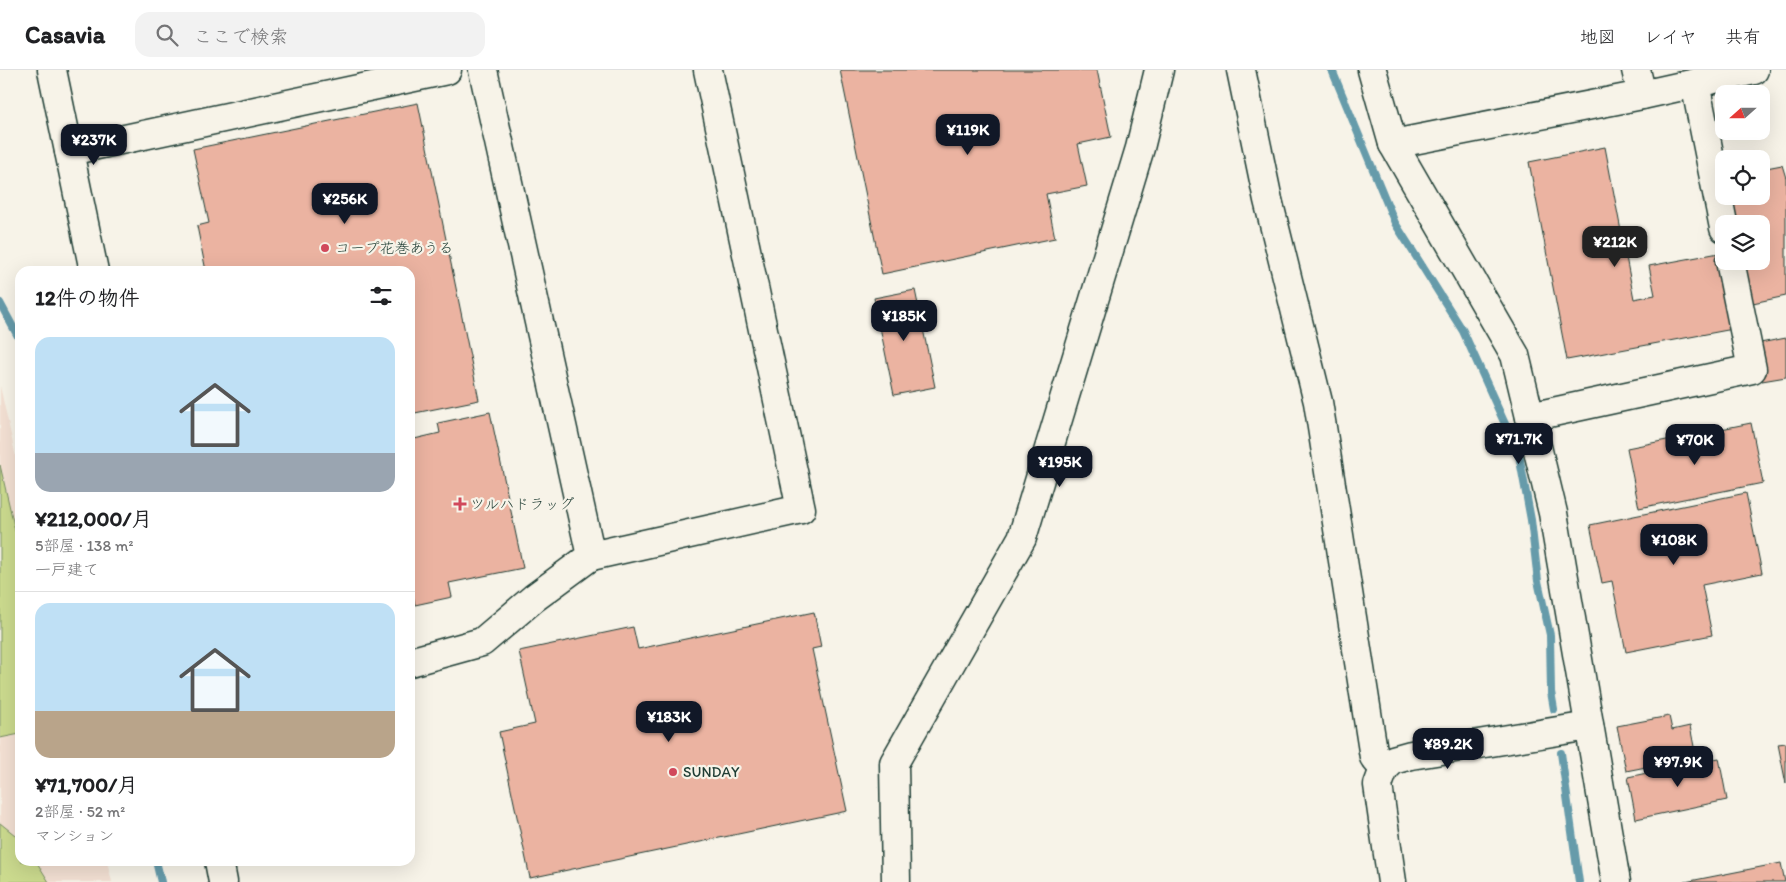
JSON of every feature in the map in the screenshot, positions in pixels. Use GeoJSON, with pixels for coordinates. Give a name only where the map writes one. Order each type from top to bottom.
{"type":"FeatureCollection","features":[{"type":"Feature","properties":{"kind":"street"},"geometry":{"type":"LineString","coordinates":[[52,70],[93,266]]}},
{"type":"Feature","properties":{"kind":"street"},"geometry":{"type":"LineString","coordinates":[[69,151],[447,70]]}},
{"type":"Feature","properties":{"kind":"street"},"geometry":{"type":"LineString","coordinates":[[483,70],[591,556]]}},
{"type":"Feature","properties":{"kind":"street"},"geometry":{"type":"LineString","coordinates":[[415,661],[482,642],[534,598],[591,556],[801,509],[708,70]]}},
{"type":"Feature","properties":{"kind":"street"},"geometry":{"type":"LineString","coordinates":[[896,882],[894,763],[1022,538],[1140,148],[1159,70]]}},
{"type":"Feature","properties":{"kind":"street"},"geometry":{"type":"LineString","coordinates":[[1240,70],[1268,200],[1318,402],[1374,756],[1384,769]]}},
{"type":"Feature","properties":{"kind":"street"},"geometry":{"type":"LineString","coordinates":[[1372,70],[1393,144],[1515,355],[1553,513],[1616,882]]}},
{"type":"Feature","properties":{"kind":"street"},"geometry":{"type":"LineString","coordinates":[[1393,144],[1639,82],[1695,83],[1754,70]]}},
{"type":"Feature","properties":{"kind":"street"},"geometry":{"type":"LineString","coordinates":[[1695,83],[1721,215]]}},
{"type":"Feature","properties":{"kind":"street"},"geometry":{"type":"LineString","coordinates":[[1530,417],[1752,369],[1732,270]]}},
{"type":"Feature","properties":{"kind":"street"},"geometry":{"type":"LineString","coordinates":[[1392,882],[1378,785],[1384,769],[1393,760],[1411,754],[1589,726]]}},
{"type":"Feature","properties":{"kind":"street"},"geometry":{"type":"LineString","coordinates":[[220,866],[223,882]]}},
{"type":"Feature","properties":{"kind":"shaded area"},"geometry":{"type":"Polygon","coordinates":[[[0,386],[15,453],[15,866],[108,866],[112,882],[0,882],[0,386]]]}},
{"type":"Feature","properties":{"kind":"green space"},"geometry":{"type":"Polygon","coordinates":[[[0,465],[15,530],[15,735],[0,738],[0,465]]]}},
{"type":"Feature","properties":{"kind":"green space"},"geometry":{"type":"Polygon","coordinates":[[[0,823],[15,835],[15,866],[39,866],[49,882],[0,882],[0,823]]]}},
{"type":"Feature","properties":{"kind":"building"},"geometry":{"type":"Polygon","coordinates":[[[840,70],[1097,70],[1111,137],[1078,144],[1087,186],[1046,194],[1055,238],[882,274],[840,70]]]}},
{"type":"Feature","properties":{"kind":"building","name":"コープ花巻あうる"},"geometry":{"type":"Polygon","coordinates":[[[418,103],[479,400],[415,413],[415,266],[205,266],[197,226],[209,223],[193,149],[418,103]]]}},
{"type":"Feature","properties":{"kind":"building"},"geometry":{"type":"Polygon","coordinates":[[[1605,147],[1634,299],[1655,295],[1649,266],[1715,254],[1715,270],[1722,270],[1733,329],[1567,360],[1529,162],[1605,147]]]}},
{"type":"Feature","properties":{"kind":"building"},"geometry":{"type":"Polygon","coordinates":[[[1782,165],[1786,178],[1786,296],[1748,304],[1741,270],[1770,270],[1770,215],[1730,215],[1728,205],[1770,205],[1770,167],[1782,165]]]}},
{"type":"Feature","properties":{"kind":"building"},"geometry":{"type":"Polygon","coordinates":[[[915,290],[935,387],[894,395],[874,298],[915,290]]]}},
{"type":"Feature","properties":{"kind":"building"},"geometry":{"type":"Polygon","coordinates":[[[1786,338],[1786,377],[1762,381],[1755,344],[1786,338]]]}},
{"type":"Feature","properties":{"kind":"building","name":"ツルハドラッグ"},"geometry":{"type":"Polygon","coordinates":[[[490,412],[523,568],[449,583],[452,597],[415,605],[415,439],[440,433],[438,423],[490,412]]]}},
{"type":"Feature","properties":{"kind":"building"},"geometry":{"type":"Polygon","coordinates":[[[1751,423],[1763,483],[1639,508],[1627,448],[1751,423]]]}},
{"type":"Feature","properties":{"kind":"building"},"geometry":{"type":"Polygon","coordinates":[[[1746,493],[1762,573],[1702,585],[1712,635],[1626,652],[1612,581],[1602,583],[1590,525],[1746,493]]]}},
{"type":"Feature","properties":{"kind":"building","name":"SUNDAY"},"geometry":{"type":"Polygon","coordinates":[[[814,612],[821,647],[812,649],[847,811],[530,878],[499,732],[535,724],[519,651],[633,627],[638,649],[814,612]]]}},
{"type":"Feature","properties":{"kind":"building"},"geometry":{"type":"Polygon","coordinates":[[[1669,716],[1672,730],[1690,726],[1696,757],[1626,771],[1617,726],[1669,716]]]}},
{"type":"Feature","properties":{"kind":"building"},"geometry":{"type":"Polygon","coordinates":[[[1786,743],[1786,784],[1778,744],[1786,743]]]}},
{"type":"Feature","properties":{"kind":"building"},"geometry":{"type":"Polygon","coordinates":[[[1719,758],[1727,800],[1636,819],[1628,777],[1719,758]]]}},
{"type":"Feature","properties":{"kind":"building"},"geometry":{"type":"Polygon","coordinates":[[[1781,863],[1785,882],[1685,882],[1781,863]]]}},
{"type":"Feature","properties":{"kind":"waterway"},"geometry":{"type":"LineString","coordinates":[[1332,70],[1395,223],[1463,331],[1519,455],[1531,520],[1538,581],[1550,635],[1551,692],[1554,709]]}},
{"type":"Feature","properties":{"kind":"waterway"},"geometry":{"type":"LineString","coordinates":[[0,303],[15,331]]}},
{"type":"Feature","properties":{"kind":"waterway"},"geometry":{"type":"LineString","coordinates":[[1561,753],[1579,882]]}},
{"type":"Feature","properties":{"kind":"waterway"},"geometry":{"type":"LineString","coordinates":[[157,866],[161,882]]}},
{"type":"Feature","properties":{"kind":"place","name":"コープ花巻あうる"},"geometry":{"type":"Point","coordinates":[325,248]}},
{"type":"Feature","properties":{"kind":"place","name":"ツルハドラッグ"},"geometry":{"type":"Point","coordinates":[460,504]}},
{"type":"Feature","properties":{"kind":"place","name":"SUNDAY"},"geometry":{"type":"Point","coordinates":[673,772]}}]}
